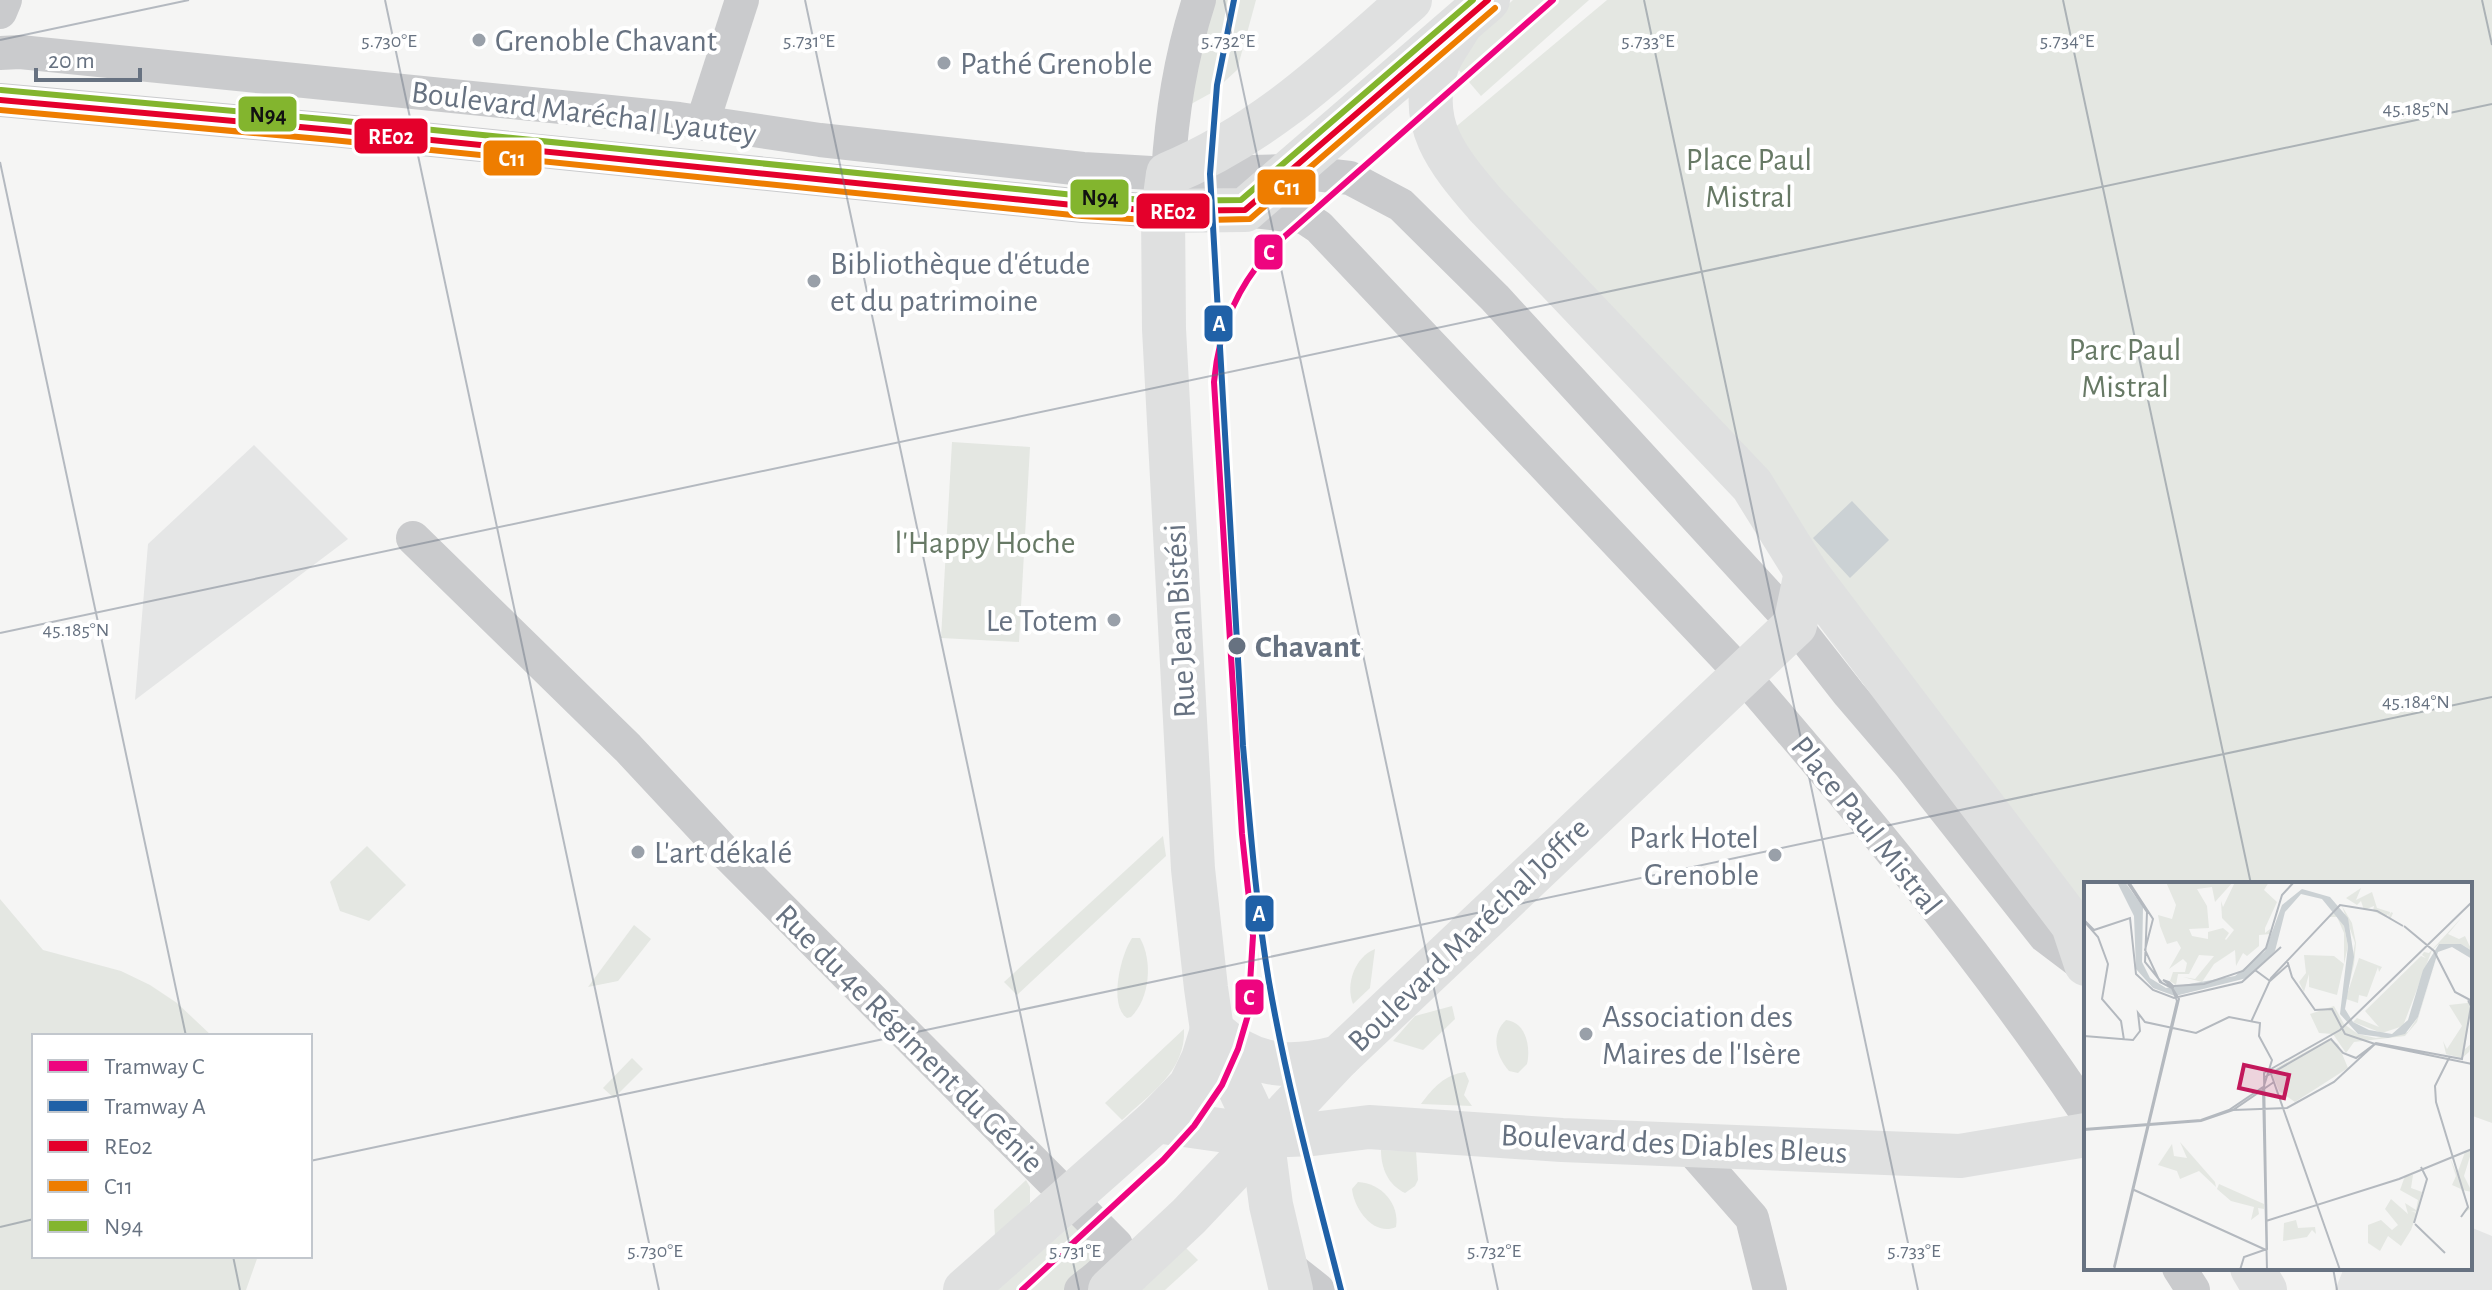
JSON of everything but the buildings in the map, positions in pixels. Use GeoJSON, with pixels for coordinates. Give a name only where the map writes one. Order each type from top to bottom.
{"type":"FeatureCollection","features":[{"type":"Feature","properties":{"kind":"main road"},"geometry":{"type":"LineString","coordinates":[[1166,193],[1202,160],[1268,121],[1331,71],[1410,0]]}},
{"type":"Feature","properties":{"kind":"main road"},"geometry":{"type":"LineString","coordinates":[[1166,193],[1245,210],[1474,13]]}},
{"type":"Feature","properties":{"kind":"main road"},"geometry":{"type":"LineString","coordinates":[[1474,13],[1438,61],[1431,86],[1433,126],[1446,156],[1485,204],[1752,485],[1806,572],[2073,925],[2084,959]]}},
{"type":"Feature","properties":{"kind":"main road","name":"Rue Jean Bistési"},"geometry":{"type":"LineString","coordinates":[[1166,193],[1164,329],[1192,853],[1212,1030]]}},
{"type":"Feature","properties":{"kind":"main road"},"geometry":{"type":"LineString","coordinates":[[1795,625],[1806,572]]}},
{"type":"Feature","properties":{"kind":"main road","name":"Boulevard Maréchal Joffre"},"geometry":{"type":"LineString","coordinates":[[1110,1290],[1189,1216],[1339,1057],[1795,625]]}},
{"type":"Feature","properties":{"kind":"main road"},"geometry":{"type":"LineString","coordinates":[[1212,1030],[1226,1043],[1256,1059],[1278,1065],[1310,1064],[1339,1057],[1338,1084],[1346,1105],[1357,1121],[1369,1127]]}},
{"type":"Feature","properties":{"kind":"main road"},"geometry":{"type":"LineString","coordinates":[[965,1290],[1156,1121],[1190,1086],[1212,1030]]}},
{"type":"Feature","properties":{"kind":"main road"},"geometry":{"type":"LineString","coordinates":[[1212,1030],[1262,1136],[1271,1205],[1298,1281]]}},
{"type":"Feature","properties":{"kind":"main road","name":"Boulevard des Diables Bleus"},"geometry":{"type":"LineString","coordinates":[[1156,1121],[1262,1136],[1369,1127],[1562,1140],[1960,1156],[2084,1135]]}},
{"type":"Feature","properties":{"kind":"street"},"geometry":{"type":"LineString","coordinates":[[0,12],[5,0]]}},
{"type":"Feature","properties":{"kind":"street"},"geometry":{"type":"LineString","coordinates":[[702,124],[742,0]]}},
{"type":"Feature","properties":{"kind":"street"},"geometry":{"type":"LineString","coordinates":[[1199,0],[1173,103],[1166,193],[1289,171],[1350,178],[1401,205],[1495,298],[1795,625],[2045,936],[2084,964]]}},
{"type":"Feature","properties":{"kind":"street","name":"Boulevard Maréchal Lyautey"},"geometry":{"type":"LineString","coordinates":[[0,53],[18,52],[409,90],[679,119],[1069,167],[1166,193]]}},
{"type":"Feature","properties":{"kind":"street","name":"Boulevard Maréchal Lyautey"},"geometry":{"type":"LineString","coordinates":[[0,100],[333,130],[1068,205],[1166,193]]}},
{"type":"Feature","properties":{"kind":"street","name":"Place Paul Mistral"},"geometry":{"type":"LineString","coordinates":[[1245,210],[1304,217],[1319,227],[1742,674],[2006,996],[2084,1109]]}},
{"type":"Feature","properties":{"kind":"street","name":"Rue du 4e Régiment du Génie"},"geometry":{"type":"LineString","coordinates":[[413,538],[616,737],[724,851],[1116,1245],[1114,1260],[1081,1290]]}},
{"type":"Feature","properties":{"kind":"street"},"geometry":{"type":"LineString","coordinates":[[1687,1144],[1752,1218],[1770,1290]]}},
{"type":"Feature","properties":{"kind":"street"},"geometry":{"type":"LineString","coordinates":[[2180,1270],[2193,1290]]}},
{"type":"Feature","properties":{"kind":"shaded area"},"geometry":{"type":"Polygon","coordinates":[[[254,445],[348,539],[135,700],[148,544],[254,445]]]}},
{"type":"Feature","properties":{"kind":"shaded area"},"geometry":{"type":"Polygon","coordinates":[[[1852,501],[1889,540],[1850,578],[1813,538],[1852,501]]]}},
{"type":"Feature","properties":{"kind":"shaded area"},"geometry":{"type":"Polygon","coordinates":[[[2472,1228],[2492,1236],[2492,1290],[2335,1290],[2343,1270],[2472,1270],[2472,1228]]]}},
{"type":"Feature","properties":{"kind":"green space"},"geometry":{"type":"Polygon","coordinates":[[[1210,0],[1256,0],[1237,70],[1213,92],[1182,109],[1210,0]]]}},
{"type":"Feature","properties":{"kind":"green space"},"geometry":{"type":"Polygon","coordinates":[[[1513,0],[1589,0],[1481,96],[1457,68],[1482,31],[1513,0]]]}},
{"type":"Feature","properties":{"kind":"green space","name":"Parc Paul Mistral"},"geometry":{"type":"Polygon","coordinates":[[[1607,0],[2492,0],[2492,1123],[2472,1116],[2472,882],[2084,882],[2084,908],[1498,203],[1452,130],[1607,0]]]}},
{"type":"Feature","properties":{"kind":"green space","name":"l'Happy Hoche"},"geometry":{"type":"Polygon","coordinates":[[[952,442],[1030,447],[1019,642],[941,638],[952,442]]]}},
{"type":"Feature","properties":{"kind":"green space"},"geometry":{"type":"Polygon","coordinates":[[[1163,836],[1166,856],[1017,995],[1004,982],[1163,836]]]}},
{"type":"Feature","properties":{"kind":"green space"},"geometry":{"type":"Polygon","coordinates":[[[367,846],[406,885],[369,921],[340,911],[330,882],[367,846]]]}},
{"type":"Feature","properties":{"kind":"green space"},"geometry":{"type":"Polygon","coordinates":[[[0,899],[43,950],[121,971],[150,985],[177,1003],[210,1034],[32,1034],[32,1258],[257,1258],[246,1290],[0,1290],[0,899]]]}},
{"type":"Feature","properties":{"kind":"green space"},"geometry":{"type":"Polygon","coordinates":[[[634,925],[651,939],[618,981],[588,987],[634,925]]]}},
{"type":"Feature","properties":{"kind":"green space"},"geometry":{"type":"Polygon","coordinates":[[[1132,938],[1140,938],[1144,947],[1148,979],[1142,1000],[1131,1017],[1127,1018],[1121,1011],[1117,991],[1124,955],[1132,938]]]}},
{"type":"Feature","properties":{"kind":"green space"},"geometry":{"type":"Polygon","coordinates":[[[1375,949],[1370,988],[1353,1004],[1350,988],[1354,972],[1362,958],[1375,949]]]}},
{"type":"Feature","properties":{"kind":"green space"},"geometry":{"type":"Polygon","coordinates":[[[1452,1006],[1455,1019],[1423,1050],[1393,1041],[1415,1016],[1452,1006]]]}},
{"type":"Feature","properties":{"kind":"green space"},"geometry":{"type":"Polygon","coordinates":[[[1506,1020],[1518,1025],[1526,1036],[1527,1064],[1518,1073],[1509,1071],[1498,1052],[1496,1039],[1506,1020]]]}},
{"type":"Feature","properties":{"kind":"green space"},"geometry":{"type":"Polygon","coordinates":[[[1184,1029],[1183,1044],[1173,1069],[1122,1120],[1105,1103],[1184,1029]]]}},
{"type":"Feature","properties":{"kind":"green space"},"geometry":{"type":"Polygon","coordinates":[[[632,1058],[643,1069],[614,1098],[603,1088],[632,1058]]]}},
{"type":"Feature","properties":{"kind":"green space"},"geometry":{"type":"Polygon","coordinates":[[[1465,1072],[1469,1081],[1464,1095],[1472,1106],[1421,1104],[1440,1083],[1465,1072]]]}},
{"type":"Feature","properties":{"kind":"green space"},"geometry":{"type":"Polygon","coordinates":[[[1381,1150],[1416,1151],[1418,1180],[1415,1186],[1405,1193],[1390,1181],[1382,1163],[1381,1150]]]}},
{"type":"Feature","properties":{"kind":"green space"},"geometry":{"type":"Polygon","coordinates":[[[1026,1180],[1030,1187],[1030,1203],[995,1238],[994,1210],[1026,1180]]]}},
{"type":"Feature","properties":{"kind":"green space"},"geometry":{"type":"Polygon","coordinates":[[[1358,1182],[1374,1186],[1387,1196],[1395,1210],[1396,1227],[1380,1228],[1366,1219],[1352,1189],[1358,1182]]]}},
{"type":"Feature","properties":{"kind":"green space"},"geometry":{"type":"Polygon","coordinates":[[[1073,1224],[1102,1253],[1067,1290],[996,1290],[1073,1224]]]}},
{"type":"Feature","properties":{"kind":"green space"},"geometry":{"type":"Polygon","coordinates":[[[1184,1246],[1198,1260],[1165,1290],[1135,1290],[1184,1246]]]}},
{"type":"Feature","properties":{"kind":"tram line","name":"A"},"geometry":{"type":"LineString","coordinates":[[1234,0],[1217,85],[1210,174],[1243,746],[1257,894],[1276,1021],[1341,1290]]}},
{"type":"Feature","properties":{"kind":"tram line","name":"C"},"geometry":{"type":"LineString","coordinates":[[1022,1290],[1163,1160],[1194,1126],[1222,1085],[1238,1049],[1248,1015],[1253,936],[1242,834],[1214,382],[1220,343],[1233,307],[1251,275],[1276,244],[1553,0]]}},
{"type":"Feature","properties":{"kind":"transit line","name":"N94"},"geometry":{"type":"LineString","coordinates":[[1,90],[334,120],[1084,196],[1163,201],[1241,200],[1473,0]]}},
{"type":"Feature","properties":{"kind":"transit line","name":"RE02"},"geometry":{"type":"LineString","coordinates":[[0,100],[333,130],[1083,206],[1163,211],[1245,210],[1488,0]]}},
{"type":"Feature","properties":{"kind":"transit line","name":"C11"},"geometry":{"type":"LineString","coordinates":[[0,110],[332,140],[1082,216],[1163,221],[1250,219],[1495,8]]}},
{"type":"Feature","properties":{"kind":"place","name":"Grenoble Chavant"},"geometry":{"type":"Point","coordinates":[479,40]}},
{"type":"Feature","properties":{"kind":"place","name":"Pathé Grenoble"},"geometry":{"type":"Point","coordinates":[944,63]}},
{"type":"Feature","properties":{"kind":"place","name":"Bibliothèque d'étude et du patrimoine"},"geometry":{"type":"Point","coordinates":[814,281]}},
{"type":"Feature","properties":{"kind":"place","name":"Le Totem"},"geometry":{"type":"Point","coordinates":[1114,620]}},
{"type":"Feature","properties":{"kind":"place","name":"Chavant"},"geometry":{"type":"Point","coordinates":[1237,646]}},
{"type":"Feature","properties":{"kind":"place","name":"L'art dékalé"},"geometry":{"type":"Point","coordinates":[638,852]}},
{"type":"Feature","properties":{"kind":"place","name":"Park Hotel Grenoble"},"geometry":{"type":"Point","coordinates":[1775,855]}},
{"type":"Feature","properties":{"kind":"place","name":"Association des Maires de l'Isère"},"geometry":{"type":"Point","coordinates":[1586,1034]}}]}
